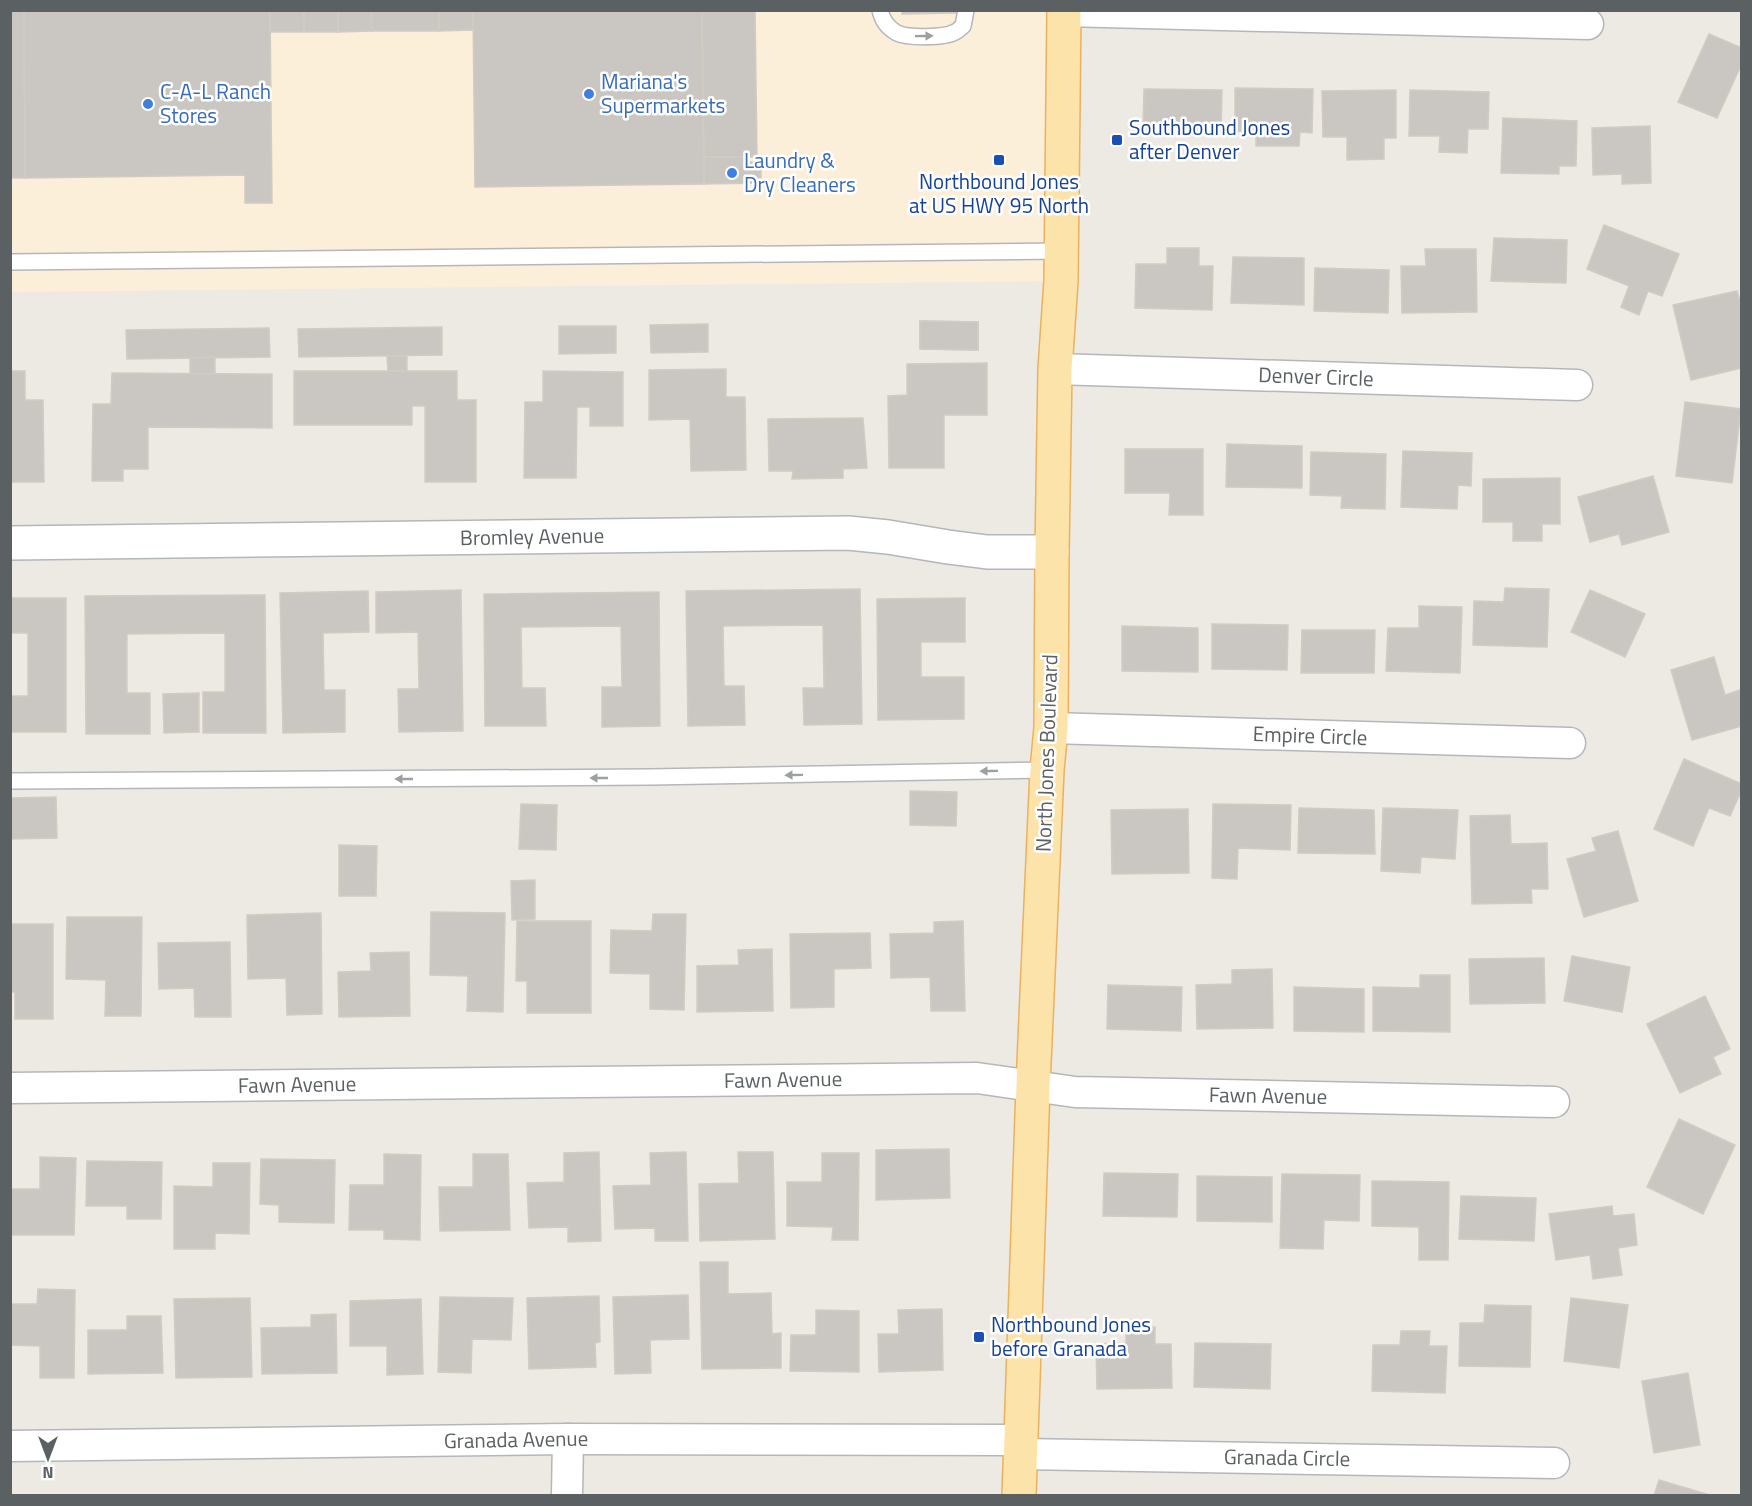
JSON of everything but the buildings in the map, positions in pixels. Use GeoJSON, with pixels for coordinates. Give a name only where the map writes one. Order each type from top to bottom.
{"type":"FeatureCollection","features":[{"type":"Feature","properties":{"kind":"main road","name":"North Jones Boulevard"},"geometry":{"type":"LineString","coordinates":[[1019,1496],[1033,1086],[1047,770],[1051,728],[1055,369],[1061,281],[1064,11]]}},
{"type":"Feature","properties":{"kind":"street"},"geometry":{"type":"LineString","coordinates":[[1064,11],[1588,24]]}},
{"type":"Feature","properties":{"kind":"street","name":"Denver Circle"},"geometry":{"type":"LineString","coordinates":[[1055,369],[1577,385]]}},
{"type":"Feature","properties":{"kind":"street","name":"Bromley Avenue"},"geometry":{"type":"LineString","coordinates":[[10,543],[848,533],[987,552],[1052,552]]}},
{"type":"Feature","properties":{"kind":"street","name":"Empire Circle"},"geometry":{"type":"LineString","coordinates":[[1051,728],[1569,743]]}},
{"type":"Feature","properties":{"kind":"street","name":"Fawn Avenue"},"geometry":{"type":"LineString","coordinates":[[10,1088],[965,1078],[1075,1092],[1554,1102]]}},
{"type":"Feature","properties":{"kind":"street"},"geometry":{"type":"LineString","coordinates":[[567,1496],[568,1439]]}},
{"type":"Feature","properties":{"kind":"street","name":"Granada Avenue"},"geometry":{"type":"LineString","coordinates":[[10,1446],[568,1439],[1021,1447]]}},
{"type":"Feature","properties":{"kind":"street","name":"Granada Circle"},"geometry":{"type":"LineString","coordinates":[[1021,1447],[1554,1462]]}},
{"type":"Feature","properties":{"kind":"lane"},"geometry":{"type":"LineString","coordinates":[[880,10],[887,25],[898,34],[910,36],[954,33],[963,26],[966,10]]}},
{"type":"Feature","properties":{"kind":"lane"},"geometry":{"type":"LineString","coordinates":[[10,262],[1060,251]]}},
{"type":"Feature","properties":{"kind":"lane"},"geometry":{"type":"LineString","coordinates":[[10,781],[638,777],[1047,770]]}},
{"type":"Feature","properties":{"kind":"shaded area"},"geometry":{"type":"Polygon","coordinates":[[[10,11],[1064,11],[1061,281],[11,292],[10,11]]]}},
{"type":"Feature","properties":{"kind":"place","name":"Mariana's Supermarkets"},"geometry":{"type":"Point","coordinates":[589,94]}},
{"type":"Feature","properties":{"kind":"place","name":"C-A-L Ranch Stores"},"geometry":{"type":"Point","coordinates":[148,104]}},
{"type":"Feature","properties":{"kind":"place","name":"Southbound Jones after Denver"},"geometry":{"type":"Point","coordinates":[1117,140]}},
{"type":"Feature","properties":{"kind":"place","name":"Northbound Jones at US HWY 95 North"},"geometry":{"type":"Point","coordinates":[999,160]}},
{"type":"Feature","properties":{"kind":"place","name":"Laundry & Dry Cleaners"},"geometry":{"type":"Point","coordinates":[732,173]}},
{"type":"Feature","properties":{"kind":"place","name":"Northbound Jones before Granada"},"geometry":{"type":"Point","coordinates":[979,1337]}}]}
